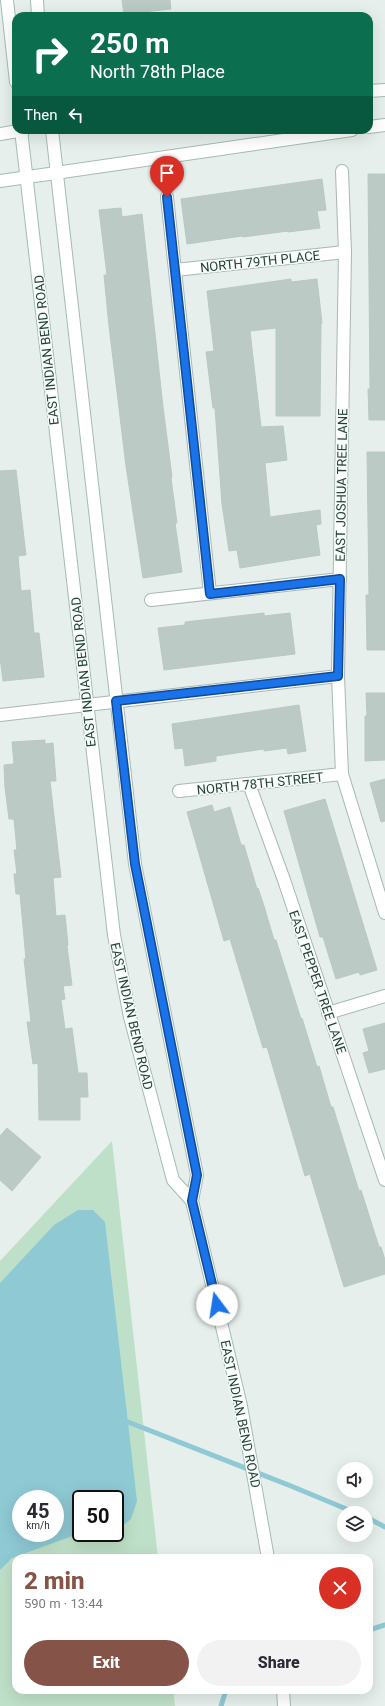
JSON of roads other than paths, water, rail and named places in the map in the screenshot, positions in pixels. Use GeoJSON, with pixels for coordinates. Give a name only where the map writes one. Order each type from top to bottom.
{"type":"FeatureCollection","features":[{"type":"Feature","properties":{"kind":"main road"},"geometry":{"type":"LineString","coordinates":[[7,0],[12,46]]}},
{"type":"Feature","properties":{"kind":"main road"},"geometry":{"type":"LineString","coordinates":[[37,0],[38,12]]}},
{"type":"Feature","properties":{"kind":"main road"},"geometry":{"type":"LineString","coordinates":[[373,91],[385,90]]}},
{"type":"Feature","properties":{"kind":"main road"},"geometry":{"type":"LineString","coordinates":[[373,126],[385,125]]}},
{"type":"Feature","properties":{"kind":"main road"},"geometry":{"type":"LineString","coordinates":[[0,134],[12,132]]}},
{"type":"Feature","properties":{"kind":"main road","name":"EAST INDIAN BEND ROAD"},"geometry":{"type":"LineString","coordinates":[[22,134],[86,705],[114,935],[130,1017],[173,1180],[192,1201]]}},
{"type":"Feature","properties":{"kind":"main road","name":"EAST INDIAN BEND ROAD"},"geometry":{"type":"LineString","coordinates":[[53,134],[135,864],[197,1175],[192,1201],[234,1378],[247,1439],[267,1554]]}},
{"type":"Feature","properties":{"kind":"main road"},"geometry":{"type":"LineString","coordinates":[[0,182],[325,134]]}},
{"type":"Feature","properties":{"kind":"main road","name":"EAST JOSHUA TREE LANE"},"geometry":{"type":"LineString","coordinates":[[342,171],[345,252],[338,676],[342,774],[385,913]]}},
{"type":"Feature","properties":{"kind":"main road"},"geometry":{"type":"LineString","coordinates":[[167,197],[210,594]]}},
{"type":"Feature","properties":{"kind":"main road","name":"NORTH 79TH PLACE"},"geometry":{"type":"LineString","coordinates":[[175,270],[345,252]]}},
{"type":"Feature","properties":{"kind":"main road"},"geometry":{"type":"LineString","coordinates":[[152,600],[340,579]]}},
{"type":"Feature","properties":{"kind":"main road"},"geometry":{"type":"LineString","coordinates":[[0,715],[338,676]]}},
{"type":"Feature","properties":{"kind":"main road","name":"NORTH 78TH STREET"},"geometry":{"type":"LineString","coordinates":[[179,791],[342,774]]}},
{"type":"Feature","properties":{"kind":"main road","name":"EAST PEPPER TREE LANE"},"geometry":{"type":"LineString","coordinates":[[249,784],[284,880],[385,1180]]}},
{"type":"Feature","properties":{"kind":"main road"},"geometry":{"type":"LineString","coordinates":[[328,1013],[385,996]]}},
{"type":"Feature","properties":{"kind":"main road"},"geometry":{"type":"LineString","coordinates":[[283,1694],[284,1706]]}},
{"type":"Feature","properties":{"kind":"water"},"geometry":{"type":"Polygon","coordinates":[[[78,1210],[93,1210],[105,1222],[137,1501],[131,1519],[124,1525],[124,1490],[72,1490],[72,1536],[64,1539],[64,1490],[12,1490],[12,1542],[56,1542],[23,1554],[12,1554],[12,1558],[0,1570],[0,1283],[54,1225],[78,1210]]]}},
{"type":"Feature","properties":{"kind":"waterway"},"geometry":{"type":"LineString","coordinates":[[123,1420],[339,1506]]}},
{"type":"Feature","properties":{"kind":"waterway"},"geometry":{"type":"LineString","coordinates":[[373,1521],[385,1527]]}},
{"type":"Feature","properties":{"kind":"waterway"},"geometry":{"type":"LineString","coordinates":[[373,1629],[385,1625]]}},
{"type":"Feature","properties":{"kind":"waterway"},"geometry":{"type":"LineString","coordinates":[[221,1706],[225,1694]]}}]}
